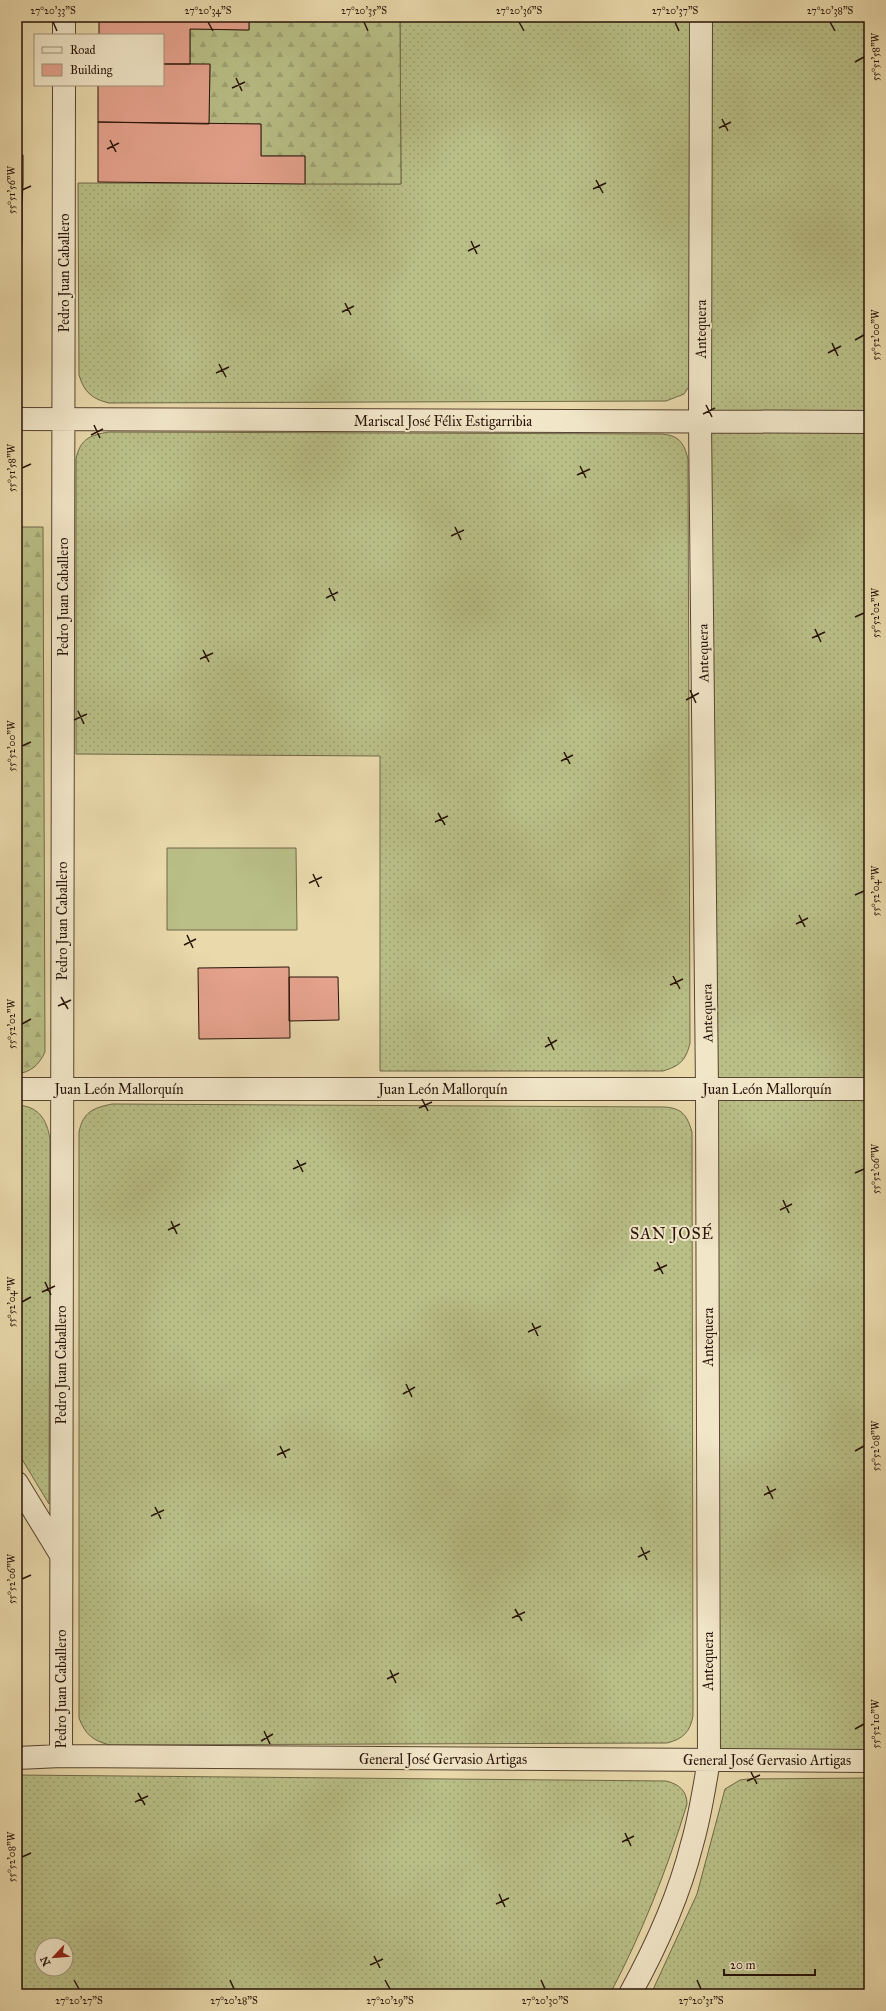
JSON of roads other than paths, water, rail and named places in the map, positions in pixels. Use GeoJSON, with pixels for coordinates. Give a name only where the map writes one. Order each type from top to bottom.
{"type":"FeatureCollection","features":[{"type":"Feature","properties":{"kind":"street"},"geometry":{"type":"LineString","coordinates":[[64,17],[64,34]]}},
{"type":"Feature","properties":{"kind":"street","name":"Antequera"},"geometry":{"type":"LineString","coordinates":[[630,1994],[662,1929],[680,1885],[701,1809],[709,1760],[707,1089],[700,422],[701,17]]}},
{"type":"Feature","properties":{"kind":"street","name":"Pedro Juan Caballero"},"geometry":{"type":"LineString","coordinates":[[61,1756],[64,86]]}},
{"type":"Feature","properties":{"kind":"street","name":"Mariscal José Félix Estigarribia"},"geometry":{"type":"LineString","coordinates":[[17,419],[869,422]]}},
{"type":"Feature","properties":{"kind":"street","name":"Juan León Mallorquín"},"geometry":{"type":"LineString","coordinates":[[17,1089],[869,1089]]}},
{"type":"Feature","properties":{"kind":"street"},"geometry":{"type":"LineString","coordinates":[[17,1483],[61,1555]]}},
{"type":"Feature","properties":{"kind":"street","name":"General José Gervasio Artigas"},"geometry":{"type":"LineString","coordinates":[[17,1758],[61,1756],[869,1761]]}},
{"type":"Feature","properties":{"kind":"district","name":"SAN JOSÉ"},"geometry":{"type":"Point","coordinates":[672,1233]}}]}
